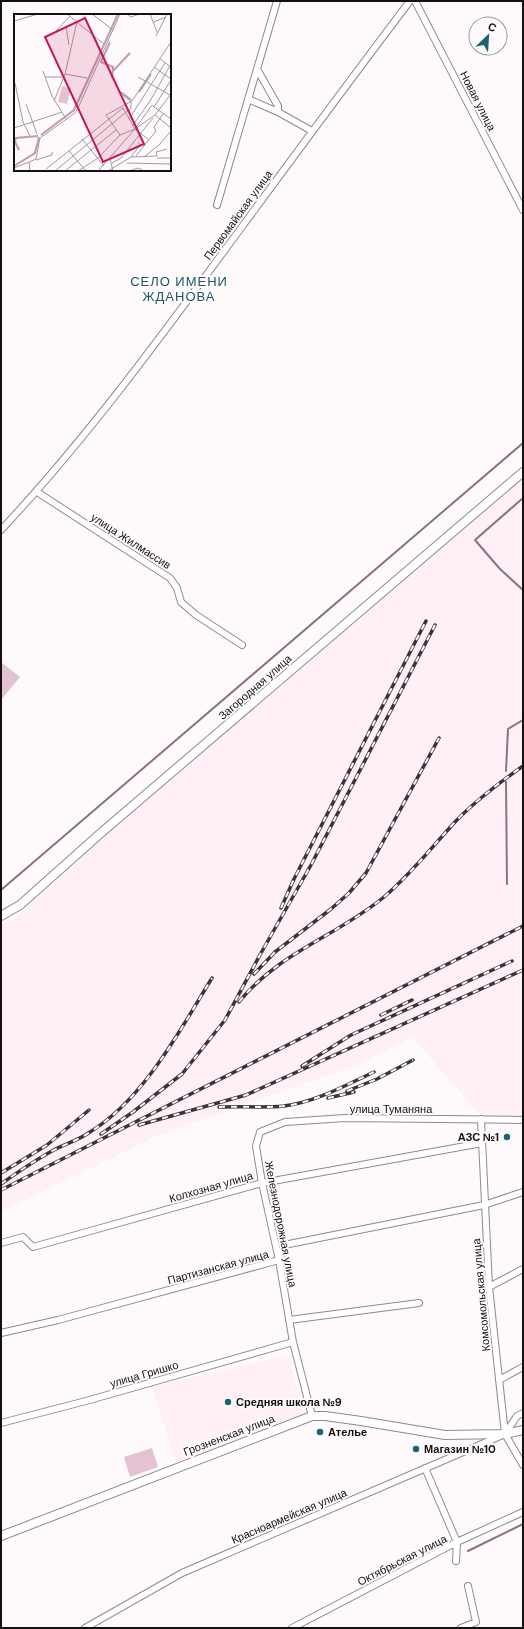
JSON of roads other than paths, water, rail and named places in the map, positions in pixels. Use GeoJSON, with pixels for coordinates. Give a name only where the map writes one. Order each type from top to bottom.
{"type":"FeatureCollection","features":[{"type":"Feature","properties":{"kind":"main road","name":"Загородная улица"},"geometry":{"type":"LineString","coordinates":[[1,916],[20,905],[102,832],[523,472]]}},
{"type":"Feature","properties":{"kind":"main road","name":"Грозненская улица"},"geometry":{"type":"LineString","coordinates":[[1,1536],[312,1416],[325,1416],[362,1421],[445,1435],[505,1434],[523,1430]]}},
{"type":"Feature","properties":{"kind":"street"},"geometry":{"type":"LineString","coordinates":[[217,205],[277,1]]}},
{"type":"Feature","properties":{"kind":"street","name":"Первомайская улица"},"geometry":{"type":"LineString","coordinates":[[2,526],[37,492],[159,340],[312,131],[410,1]]}},
{"type":"Feature","properties":{"kind":"street","name":"Новая улица"},"geometry":{"type":"LineString","coordinates":[[415,1],[523,210]]}},
{"type":"Feature","properties":{"kind":"street"},"geometry":{"type":"LineString","coordinates":[[257,69],[278,106],[278,112]]}},
{"type":"Feature","properties":{"kind":"street"},"geometry":{"type":"LineString","coordinates":[[248,99],[278,112],[312,131]]}},
{"type":"Feature","properties":{"kind":"street","name":"улица Жилмассив"},"geometry":{"type":"LineString","coordinates":[[37,492],[170,578],[177,588],[181,602],[196,615],[242,645]]}},
{"type":"Feature","properties":{"kind":"street","name":"улица Туманяна"},"geometry":{"type":"LineString","coordinates":[[260,1132],[285,1122],[345,1118],[523,1120]]}},
{"type":"Feature","properties":{"kind":"street","name":"Комсомольская улица"},"geometry":{"type":"LineString","coordinates":[[481,1119],[489,1287],[505,1434],[523,1465]]}},
{"type":"Feature","properties":{"kind":"street","name":"Железнодорожная улица"},"geometry":{"type":"LineString","coordinates":[[260,1132],[256,1146],[262,1183],[279,1260],[293,1342],[312,1416]]}},
{"type":"Feature","properties":{"kind":"street","name":"Колхозная улица"},"geometry":{"type":"LineString","coordinates":[[1,1243],[23,1237],[33,1247],[262,1183],[482,1143]]}},
{"type":"Feature","properties":{"kind":"street","name":"Партизанская улица"},"geometry":{"type":"LineString","coordinates":[[1,1333],[58,1320],[279,1260],[284,1245],[484,1205],[523,1192]]}},
{"type":"Feature","properties":{"kind":"street"},"geometry":{"type":"LineString","coordinates":[[489,1287],[523,1269]]}},
{"type":"Feature","properties":{"kind":"street"},"geometry":{"type":"LineString","coordinates":[[289,1320],[419,1304]]}},
{"type":"Feature","properties":{"kind":"street","name":"улица Гришко"},"geometry":{"type":"LineString","coordinates":[[1,1423],[86,1401],[293,1342]]}},
{"type":"Feature","properties":{"kind":"street"},"geometry":{"type":"LineString","coordinates":[[499,1380],[523,1367]]}},
{"type":"Feature","properties":{"kind":"street"},"geometry":{"type":"LineString","coordinates":[[505,1434],[517,1416],[523,1413]]}},
{"type":"Feature","properties":{"kind":"street","name":"Красноармейская улица"},"geometry":{"type":"LineString","coordinates":[[86,1628],[94,1626],[182,1573],[505,1434]]}},
{"type":"Feature","properties":{"kind":"street"},"geometry":{"type":"LineString","coordinates":[[425,1468],[457,1542],[456,1561]]}},
{"type":"Feature","properties":{"kind":"street","name":"Октябрьская улица"},"geometry":{"type":"LineString","coordinates":[[292,1628],[457,1542],[523,1512]]}},
{"type":"Feature","properties":{"kind":"street"},"geometry":{"type":"LineString","coordinates":[[461,1628],[476,1622],[468,1586]]}},
{"type":"Feature","properties":{"kind":"waterway"},"geometry":{"type":"LineString","coordinates":[[1,890],[523,443]]}},
{"type":"Feature","properties":{"kind":"waterway"},"geometry":{"type":"LineString","coordinates":[[523,498],[475,540],[500,569],[523,590]]}},
{"type":"Feature","properties":{"kind":"waterway"},"geometry":{"type":"LineString","coordinates":[[506,771],[508,729],[523,720]]}},
{"type":"Feature","properties":{"kind":"waterway"},"geometry":{"type":"LineString","coordinates":[[506,782],[507,884]]}},
{"type":"Feature","properties":{"kind":"waterway"},"geometry":{"type":"LineString","coordinates":[[468,1551],[523,1524]]}},
{"type":"Feature","properties":{"kind":"railway"},"geometry":{"type":"LineString","coordinates":[[281,908],[294,879],[426,621]]}},
{"type":"Feature","properties":{"kind":"railway"},"geometry":{"type":"LineString","coordinates":[[101,1134],[133,1112],[182,1074],[225,1020],[311,865],[435,625]]}},
{"type":"Feature","properties":{"kind":"railway"},"geometry":{"type":"LineString","coordinates":[[254,974],[275,952],[331,909],[349,893],[366,873],[439,738]]}},
{"type":"Feature","properties":{"kind":"railway"},"geometry":{"type":"LineString","coordinates":[[239,1002],[254,985],[272,970],[366,911],[384,897],[412,870],[471,806],[523,766]]}},
{"type":"Feature","properties":{"kind":"railway"},"geometry":{"type":"LineString","coordinates":[[1,1190],[523,926]]}},
{"type":"Feature","properties":{"kind":"railway"},"geometry":{"type":"LineString","coordinates":[[302,1066],[351,1035],[512,961]]}},
{"type":"Feature","properties":{"kind":"railway"},"geometry":{"type":"LineString","coordinates":[[139,1125],[246,1095],[523,970]]}},
{"type":"Feature","properties":{"kind":"railway"},"geometry":{"type":"LineString","coordinates":[[1,1184],[45,1155],[86,1135],[109,1118],[127,1101],[144,1082],[174,1041],[212,978]]}},
{"type":"Feature","properties":{"kind":"railway"},"geometry":{"type":"LineString","coordinates":[[381,1015],[412,1000]]}},
{"type":"Feature","properties":{"kind":"railway"},"geometry":{"type":"LineString","coordinates":[[347,1091],[377,1079],[413,1060]]}},
{"type":"Feature","properties":{"kind":"railway"},"geometry":{"type":"LineString","coordinates":[[219,1107],[276,1107],[296,1104],[319,1097],[374,1072]]}},
{"type":"Feature","properties":{"kind":"railway"},"geometry":{"type":"LineString","coordinates":[[328,1098],[354,1092]]}},
{"type":"Feature","properties":{"kind":"railway"},"geometry":{"type":"LineString","coordinates":[[1,1173],[47,1145],[89,1110]]}},
{"type":"Feature","properties":{"kind":"place","name":"АЗС №1"},"geometry":{"type":"Point","coordinates":[507,1137]}},
{"type":"Feature","properties":{"kind":"place","name":"Средняя школа №9"},"geometry":{"type":"Point","coordinates":[228,1402]}},
{"type":"Feature","properties":{"kind":"place","name":"Ателье"},"geometry":{"type":"Point","coordinates":[320,1432]}},
{"type":"Feature","properties":{"kind":"place","name":"Магазин №10"},"geometry":{"type":"Point","coordinates":[416,1449]}},
{"type":"Feature","properties":{"kind":"district","name":"СЕЛО ИМЕНИ ЖДАНОВА"},"geometry":{"type":"Point","coordinates":[179,288]}}]}
